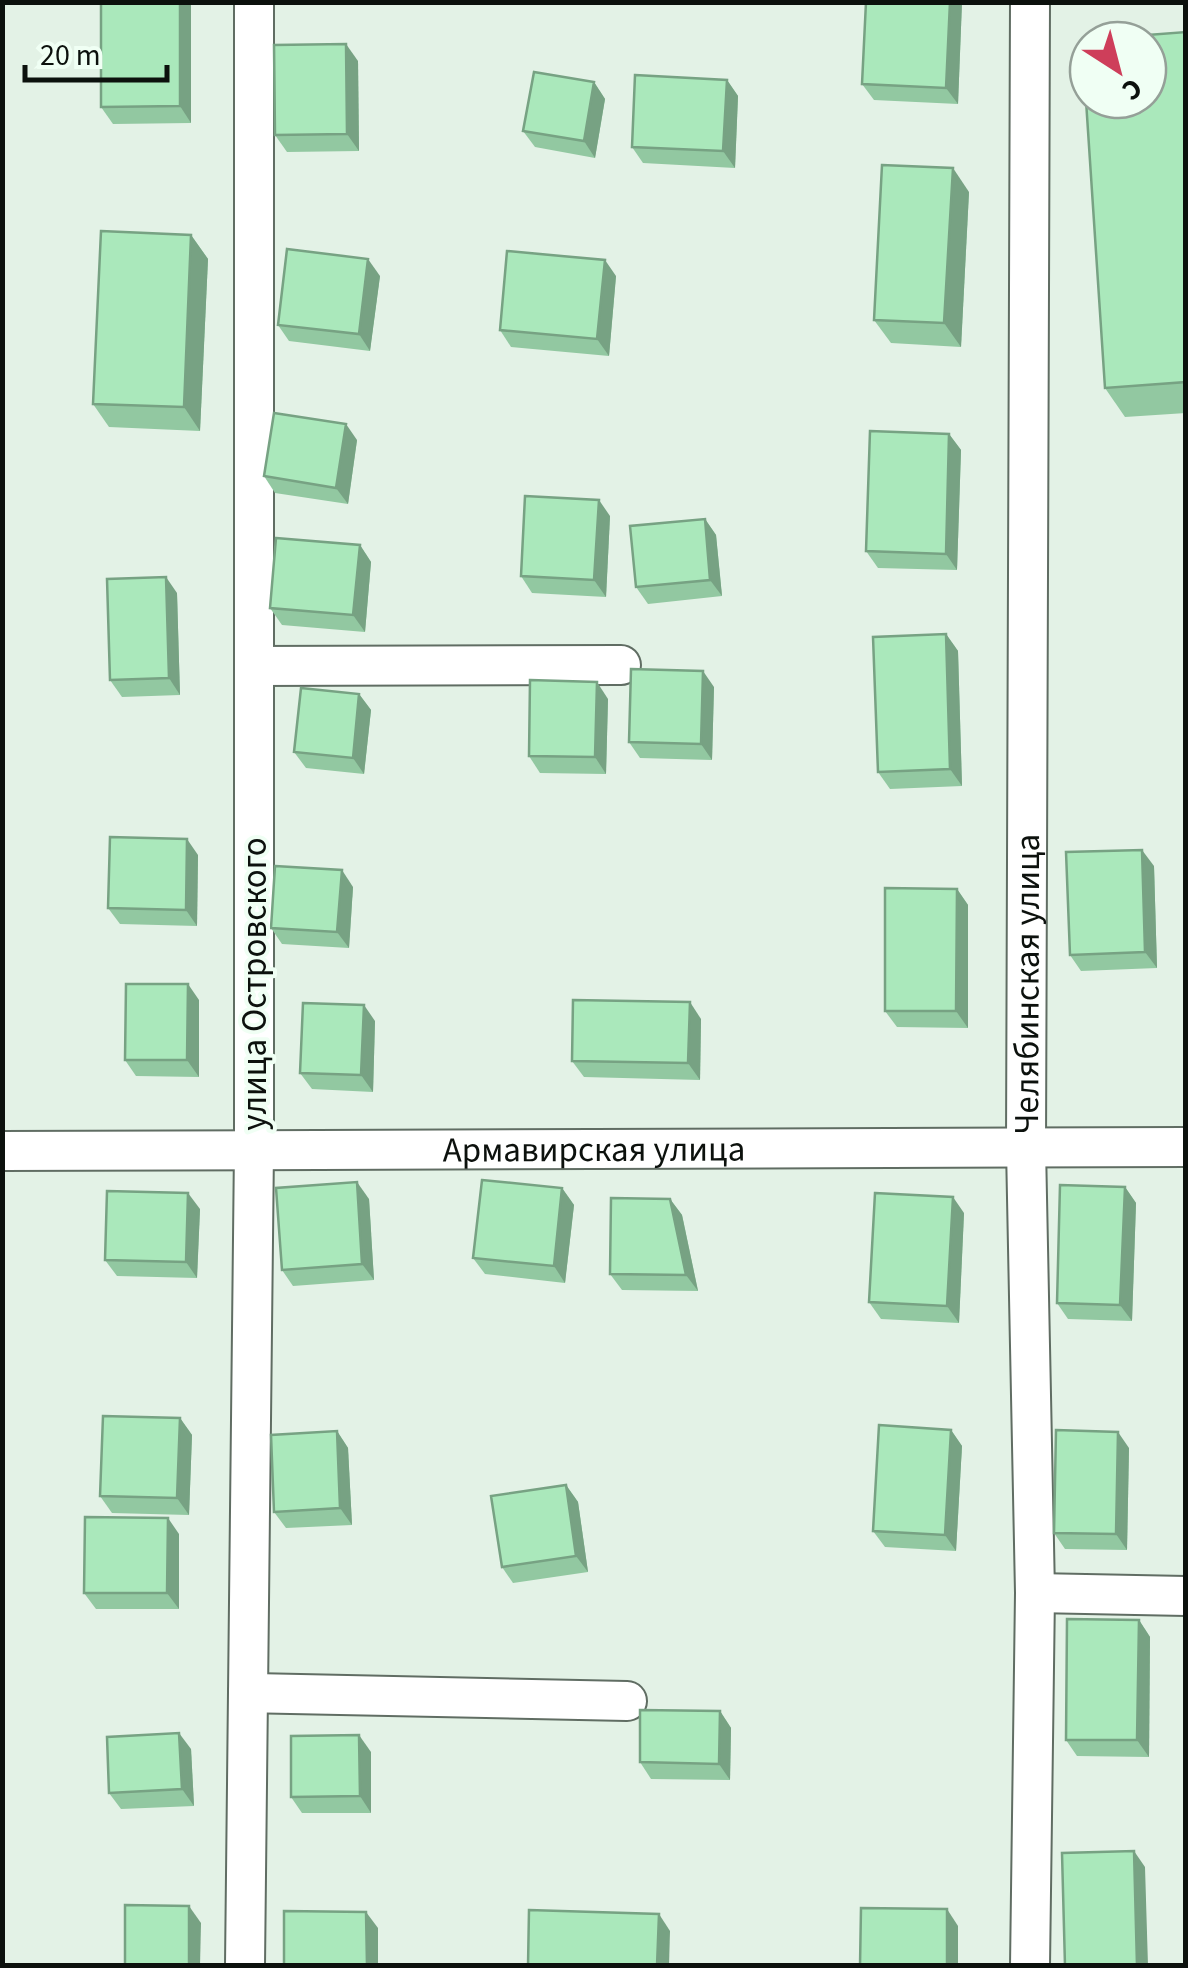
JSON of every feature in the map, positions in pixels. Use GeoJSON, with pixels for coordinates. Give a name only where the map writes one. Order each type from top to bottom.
{"type":"FeatureCollection","features":[{"type":"Feature","properties":{"kind":"street","name":"улица Островского"},"geometry":{"type":"LineString","coordinates":[[245,1966],[254,1148],[254,2]]}},
{"type":"Feature","properties":{"kind":"street","name":"Челябинская улица"},"geometry":{"type":"LineString","coordinates":[[1030,2],[1026,1148],[1034,1593],[1030,1966]]}},
{"type":"Feature","properties":{"kind":"street"},"geometry":{"type":"LineString","coordinates":[[254,666],[621,665]]}},
{"type":"Feature","properties":{"kind":"street","name":"Армавирская улица"},"geometry":{"type":"LineString","coordinates":[[2,1151],[1186,1147]]}},
{"type":"Feature","properties":{"kind":"street"},"geometry":{"type":"LineString","coordinates":[[1034,1593],[1186,1596]]}},
{"type":"Feature","properties":{"kind":"street"},"geometry":{"type":"LineString","coordinates":[[248,1693],[627,1701]]}},
{"type":"Feature","properties":{"kind":"building"},"geometry":{"type":"Polygon","coordinates":[[[101,2],[180,2],[180,106],[101,107],[101,2]]]}},
{"type":"Feature","properties":{"kind":"building"},"geometry":{"type":"Polygon","coordinates":[[[866,2],[950,2],[946,88],[862,84],[866,2]]]}},
{"type":"Feature","properties":{"kind":"building"},"geometry":{"type":"Polygon","coordinates":[[[1186,32],[1186,382],[1105,388],[1087,120],[1168,120],[1168,33],[1186,32]]]}},
{"type":"Feature","properties":{"kind":"building"},"geometry":{"type":"Polygon","coordinates":[[[346,44],[347,134],[275,135],[274,45],[346,44]]]}},
{"type":"Feature","properties":{"kind":"building"},"geometry":{"type":"Polygon","coordinates":[[[534,72],[594,82],[584,141],[523,131],[534,72]]]}},
{"type":"Feature","properties":{"kind":"building"},"geometry":{"type":"Polygon","coordinates":[[[635,75],[727,80],[723,151],[632,147],[635,75]]]}},
{"type":"Feature","properties":{"kind":"building"},"geometry":{"type":"Polygon","coordinates":[[[882,165],[953,168],[944,323],[874,320],[882,165]]]}},
{"type":"Feature","properties":{"kind":"building"},"geometry":{"type":"Polygon","coordinates":[[[101,231],[191,235],[184,407],[93,404],[101,231]]]}},
{"type":"Feature","properties":{"kind":"building"},"geometry":{"type":"Polygon","coordinates":[[[287,249],[368,259],[359,334],[278,325],[287,249]]]}},
{"type":"Feature","properties":{"kind":"building"},"geometry":{"type":"Polygon","coordinates":[[[507,251],[605,260],[597,339],[500,330],[507,251]]]}},
{"type":"Feature","properties":{"kind":"building"},"geometry":{"type":"Polygon","coordinates":[[[274,413],[346,424],[336,488],[264,476],[274,413]]]}},
{"type":"Feature","properties":{"kind":"building"},"geometry":{"type":"Polygon","coordinates":[[[870,431],[949,434],[946,554],[866,551],[870,431]]]}},
{"type":"Feature","properties":{"kind":"building"},"geometry":{"type":"Polygon","coordinates":[[[525,496],[599,500],[594,580],[521,576],[525,496]]]}},
{"type":"Feature","properties":{"kind":"building"},"geometry":{"type":"Polygon","coordinates":[[[705,519],[710,580],[636,587],[630,526],[705,519]]]}},
{"type":"Feature","properties":{"kind":"building"},"geometry":{"type":"Polygon","coordinates":[[[276,538],[360,545],[353,615],[270,608],[276,538]]]}},
{"type":"Feature","properties":{"kind":"building"},"geometry":{"type":"Polygon","coordinates":[[[166,577],[169,678],[110,680],[107,579],[166,577]]]}},
{"type":"Feature","properties":{"kind":"building"},"geometry":{"type":"Polygon","coordinates":[[[946,634],[950,769],[878,772],[873,637],[946,634]]]}},
{"type":"Feature","properties":{"kind":"building"},"geometry":{"type":"Polygon","coordinates":[[[631,669],[703,671],[701,744],[629,742],[631,669]]]}},
{"type":"Feature","properties":{"kind":"building"},"geometry":{"type":"Polygon","coordinates":[[[530,680],[597,682],[595,757],[529,756],[530,680]]]}},
{"type":"Feature","properties":{"kind":"building"},"geometry":{"type":"Polygon","coordinates":[[[301,688],[359,694],[353,758],[294,752],[301,688]]]}},
{"type":"Feature","properties":{"kind":"building"},"geometry":{"type":"Polygon","coordinates":[[[110,837],[187,839],[186,910],[108,908],[110,837]]]}},
{"type":"Feature","properties":{"kind":"building"},"geometry":{"type":"Polygon","coordinates":[[[1142,850],[1145,952],[1070,955],[1066,852],[1142,850]]]}},
{"type":"Feature","properties":{"kind":"building"},"geometry":{"type":"Polygon","coordinates":[[[275,866],[342,870],[337,932],[271,928],[275,866]]]}},
{"type":"Feature","properties":{"kind":"building"},"geometry":{"type":"Polygon","coordinates":[[[885,888],[957,889],[956,1011],[885,1011],[885,888]]]}},
{"type":"Feature","properties":{"kind":"building"},"geometry":{"type":"Polygon","coordinates":[[[126,984],[188,984],[187,1060],[125,1060],[126,984]]]}},
{"type":"Feature","properties":{"kind":"building"},"geometry":{"type":"Polygon","coordinates":[[[573,1000],[690,1002],[688,1063],[572,1061],[573,1000]]]}},
{"type":"Feature","properties":{"kind":"building"},"geometry":{"type":"Polygon","coordinates":[[[303,1003],[364,1005],[361,1075],[300,1073],[303,1003]]]}},
{"type":"Feature","properties":{"kind":"building"},"geometry":{"type":"Polygon","coordinates":[[[482,1180],[562,1188],[554,1266],[473,1258],[482,1180]]]}},
{"type":"Feature","properties":{"kind":"building"},"geometry":{"type":"Polygon","coordinates":[[[357,1182],[362,1264],[282,1270],[276,1188],[357,1182]]]}},
{"type":"Feature","properties":{"kind":"building"},"geometry":{"type":"Polygon","coordinates":[[[1060,1185],[1125,1187],[1120,1305],[1057,1303],[1060,1185]]]}},
{"type":"Feature","properties":{"kind":"building"},"geometry":{"type":"Polygon","coordinates":[[[107,1191],[188,1193],[186,1262],[105,1260],[107,1191]]]}},
{"type":"Feature","properties":{"kind":"building"},"geometry":{"type":"Polygon","coordinates":[[[875,1193],[953,1197],[947,1306],[869,1302],[875,1193]]]}},
{"type":"Feature","properties":{"kind":"building"},"geometry":{"type":"Polygon","coordinates":[[[611,1198],[670,1199],[686,1275],[610,1274],[611,1198]]]}},
{"type":"Feature","properties":{"kind":"building"},"geometry":{"type":"Polygon","coordinates":[[[103,1416],[180,1418],[177,1498],[100,1496],[103,1416]]]}},
{"type":"Feature","properties":{"kind":"building"},"geometry":{"type":"Polygon","coordinates":[[[879,1425],[951,1430],[945,1535],[873,1531],[879,1425]]]}},
{"type":"Feature","properties":{"kind":"building"},"geometry":{"type":"Polygon","coordinates":[[[1056,1430],[1118,1432],[1116,1534],[1054,1533],[1056,1430]]]}},
{"type":"Feature","properties":{"kind":"building"},"geometry":{"type":"Polygon","coordinates":[[[337,1431],[340,1508],[274,1512],[271,1435],[337,1431]]]}},
{"type":"Feature","properties":{"kind":"building"},"geometry":{"type":"Polygon","coordinates":[[[566,1485],[576,1556],[502,1567],[491,1496],[566,1485]]]}},
{"type":"Feature","properties":{"kind":"building"},"geometry":{"type":"Polygon","coordinates":[[[85,1517],[168,1518],[167,1593],[84,1593],[85,1517]]]}},
{"type":"Feature","properties":{"kind":"building"},"geometry":{"type":"Polygon","coordinates":[[[1067,1619],[1139,1620],[1137,1740],[1066,1740],[1067,1619]]]}},
{"type":"Feature","properties":{"kind":"building"},"geometry":{"type":"Polygon","coordinates":[[[640,1710],[720,1711],[719,1764],[640,1762],[640,1710]]]}},
{"type":"Feature","properties":{"kind":"building"},"geometry":{"type":"Polygon","coordinates":[[[179,1733],[182,1789],[109,1793],[107,1737],[179,1733]]]}},
{"type":"Feature","properties":{"kind":"building"},"geometry":{"type":"Polygon","coordinates":[[[359,1735],[360,1796],[291,1797],[291,1736],[359,1735]]]}},
{"type":"Feature","properties":{"kind":"building"},"geometry":{"type":"Polygon","coordinates":[[[1134,1851],[1137,1966],[1065,1966],[1062,1853],[1134,1851]]]}},
{"type":"Feature","properties":{"kind":"building"},"geometry":{"type":"Polygon","coordinates":[[[125,1905],[189,1906],[189,1966],[125,1966],[125,1905]]]}},
{"type":"Feature","properties":{"kind":"building"},"geometry":{"type":"Polygon","coordinates":[[[861,1908],[947,1909],[947,1966],[860,1966],[861,1908]]]}},
{"type":"Feature","properties":{"kind":"building"},"geometry":{"type":"Polygon","coordinates":[[[529,1910],[659,1914],[657,1966],[528,1966],[529,1910]]]}},
{"type":"Feature","properties":{"kind":"building"},"geometry":{"type":"Polygon","coordinates":[[[284,1911],[366,1912],[367,1966],[284,1966],[284,1911]]]}}]}
